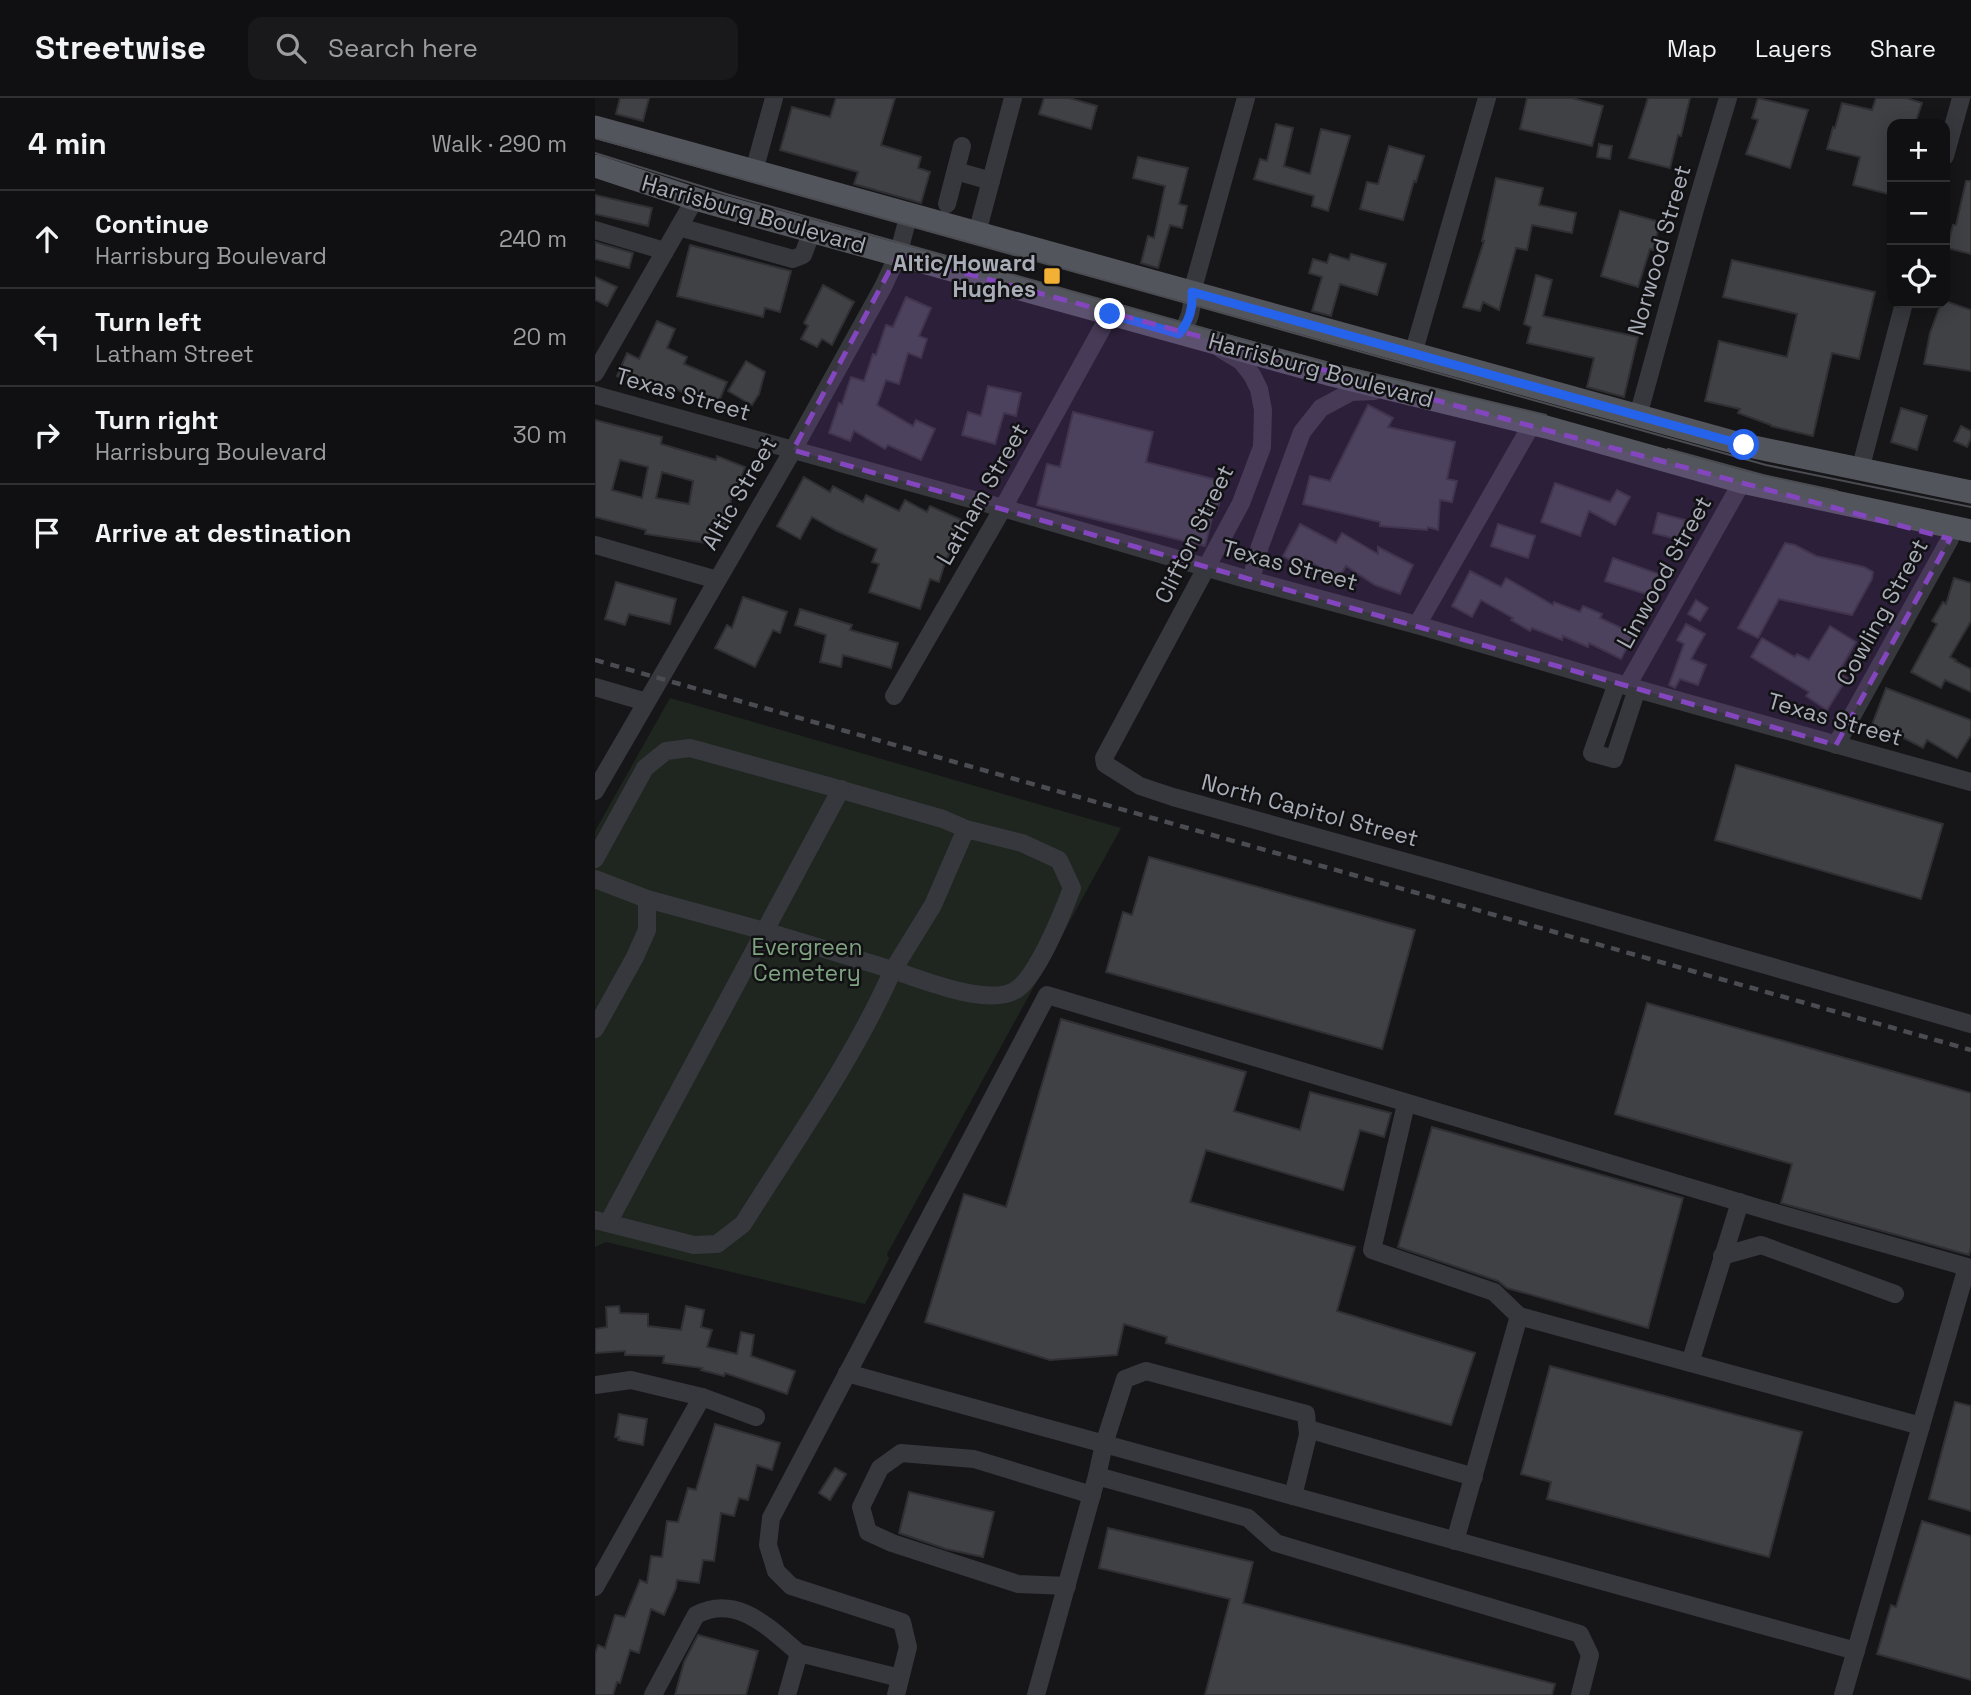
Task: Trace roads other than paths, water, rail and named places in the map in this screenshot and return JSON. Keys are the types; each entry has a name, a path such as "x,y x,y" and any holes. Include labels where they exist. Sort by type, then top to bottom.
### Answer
{"main road":[{"name":"Harrisburg Boulevard","path":"595,127 1744,445 1971,492"},
{"name":"Harrisburg Boulevard","path":"595,166 695,199 1179,334 1964,538"},
{"path":"1860,470 1971,479"}],"street":[{"path":"754,171 774,98"},
{"path":"977,233 1013,98"},
{"path":"1179,334 1187,325 1193,307 1192,292 1246,98"},
{"path":"1413,354 1487,98"},
{"name":"Norwood Street","path":"1638,416 1728,98"},
{"path":"1950,138 1961,98"},
{"path":"947,204 962,146"},
{"path":"955,171 991,181"},
{"path":"595,373 695,199"},
{"name":"Altic Street","path":"595,791 793,450 883,287 898,255 909,214"},
{"path":"679,227 793,258 803,255 812,231"},
{"path":"595,230 665,251"},
{"path":"1860,470 1903,308"},
{"name":"Latham Street","path":"894,696 1003,508 1110,314"},
{"name":"Clifton Street","path":"1104,758 1208,568 1241,503 1262,447 1263,410 1256,382 1241,361 1205,341"},
{"path":"1251,580 1259,545 1302,432 1321,408 1351,392 1393,390"},
{"name":"Texas Street","path":"595,395 1971,782"},
{"path":"1417,625 1532,424"},
{"name":"Linwood Street","path":"1627,686 1742,481"},
{"name":"Cowling Street","path":"1836,745 1964,538"},
{"path":"595,545 717,580"},
{"path":"595,687 646,702"},
{"path":"595,859 645,768 666,751 690,748 841,789 943,819 966,829 1022,843 1059,860 1072,888 1056,930 1031,974 1016,991 996,997 958,990 765,930 647,899 595,879"},
{"name":"North Capitol Street","path":"1104,758 1105,764 1140,786 1173,797 1971,1024"},
{"path":"841,789 601,1221 694,1245 717,1244 743,1224 848,1059 893,970 933,905 966,829"},
{"path":"595,1030 647,930 647,899"},
{"path":"653,1695 696,1615 709,1608 734,1608 764,1623 799,1653 898,1687 908,1647 902,1622 791,1586 776,1571 768,1545 771,1518 1047,995 1406,1104 1967,1267 1967,1282 1921,1426 1843,1695"},
{"path":"1406,1104 1371,1250 1495,1292 1519,1316 1921,1426"},
{"path":"1690,1363 1740,1202"},
{"path":"1723,1256 1761,1245 1895,1294"},
{"path":"1455,1541 1519,1316"},
{"path":"1036,1695 1104,1444 1125,1379 1146,1371 1306,1414 1308,1435 1293,1496"},
{"path":"847,1373 1856,1651"},
{"path":"595,1384 631,1380 702,1397 756,1417"},
{"path":"595,1587 702,1397"},
{"path":"1307,1429 1474,1477"},
{"path":"1067,1586 1018,1584 892,1542 868,1532 861,1507 880,1468 901,1453 974,1459 1092,1495"},
{"path":"1097,1476 1248,1518 1276,1543 1580,1634 1590,1655 1580,1695"},
{"path":"787,1695 799,1653"}],"tram line":[{"path":"595,138 1766,465 1971,507"},
{"path":"595,153 726,194 1267,346 1546,415"},
{"path":"1668,449 1763,475 1837,491"}],"railway":[{"path":"595,660 1971,1050"}],"place":[{"name":"Altic/Howard Hughes","path":"1052,276"}],"park label":[{"name":"Evergreen Cemetery","path":"807,960"}]}
